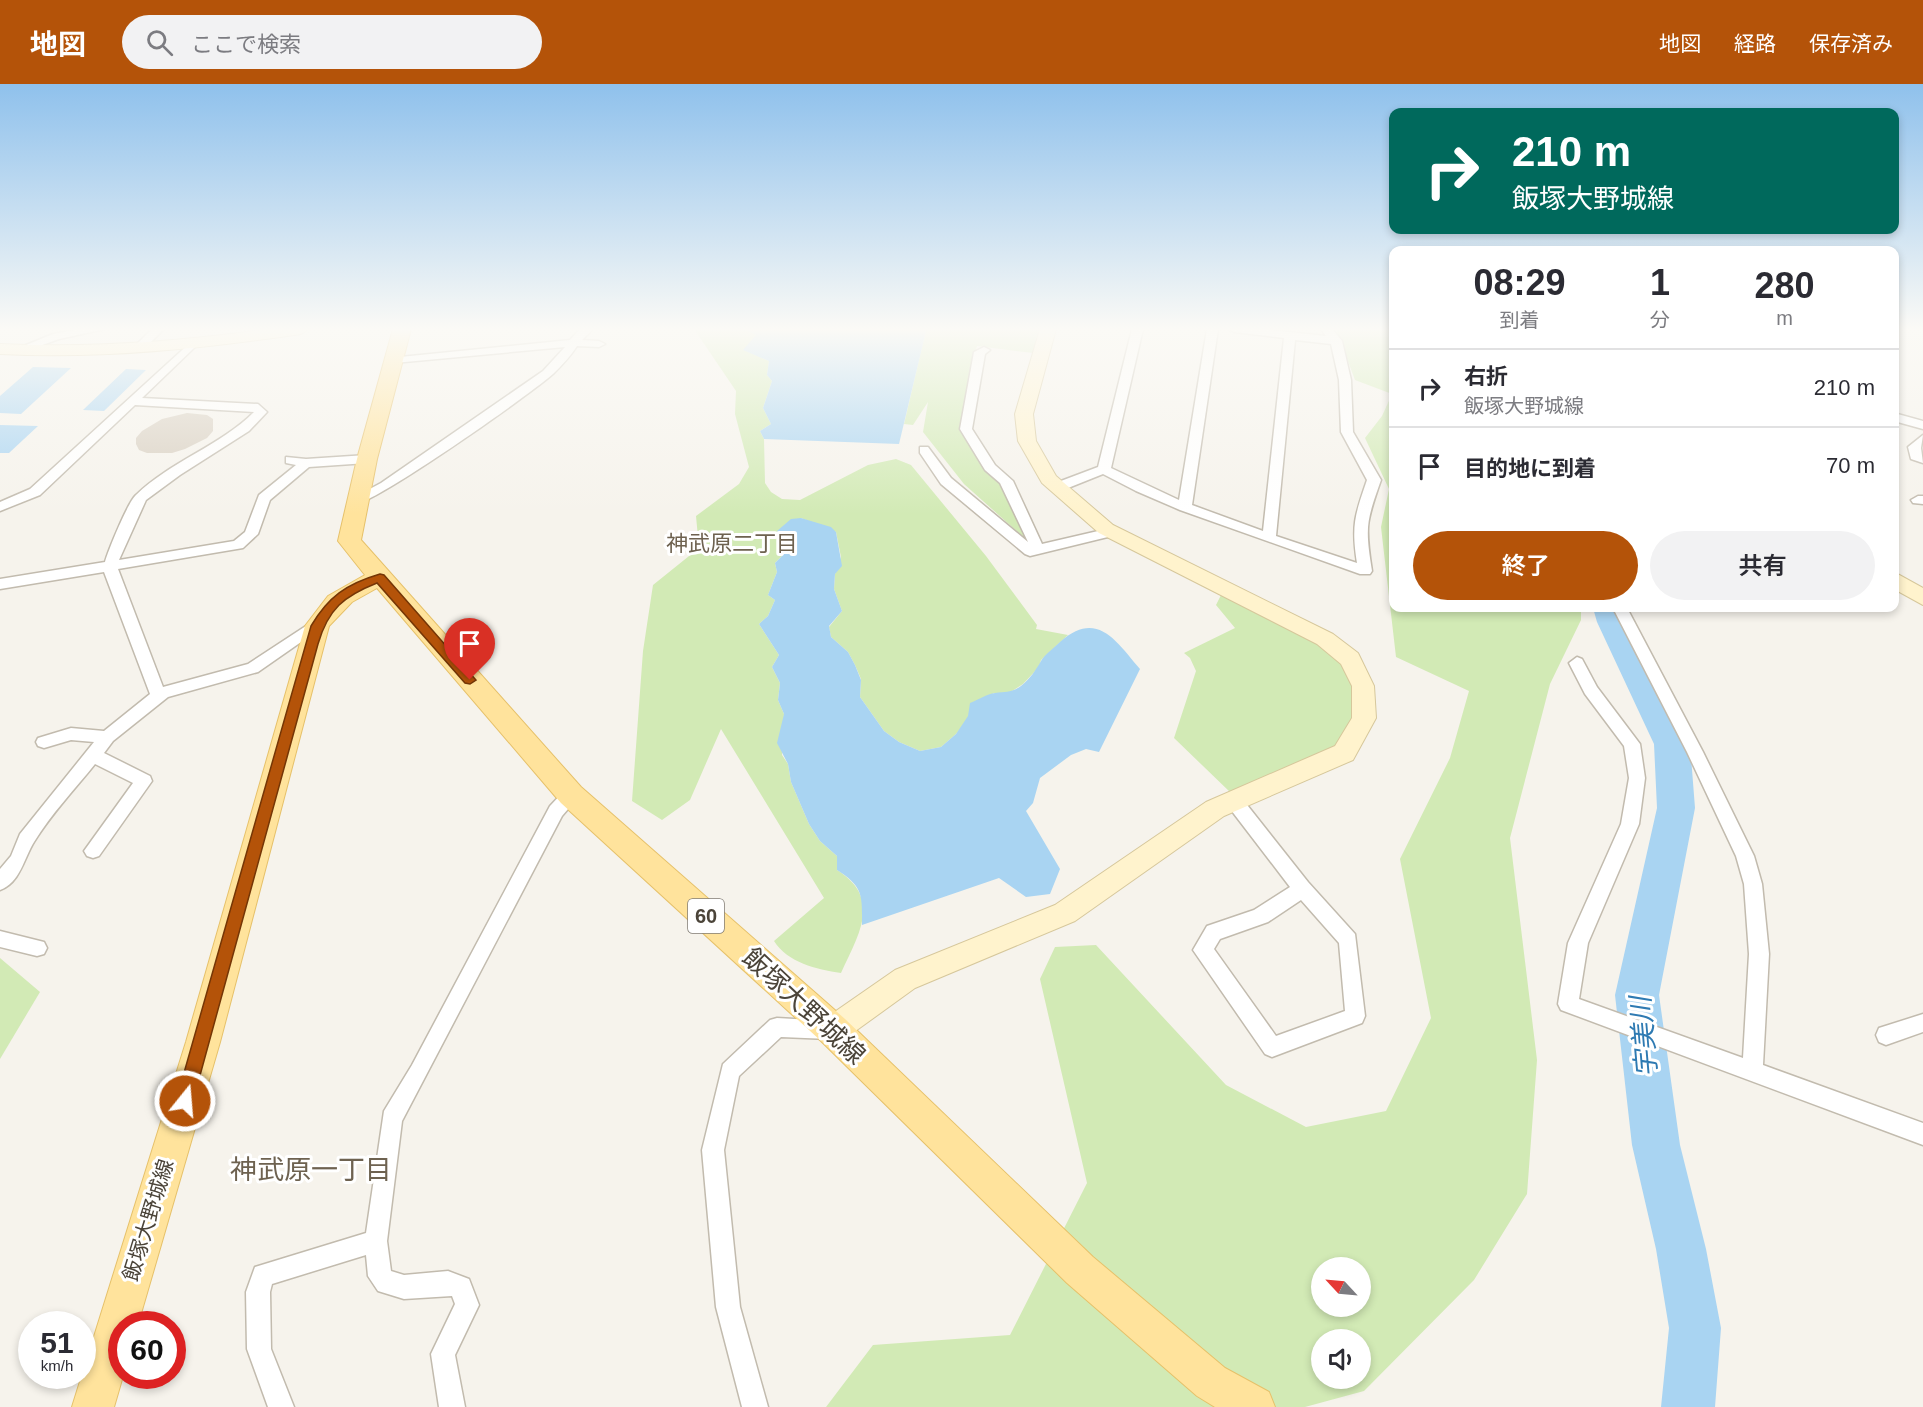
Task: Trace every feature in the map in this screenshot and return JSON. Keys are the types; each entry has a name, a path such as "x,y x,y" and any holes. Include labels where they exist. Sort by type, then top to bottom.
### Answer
{"main road":[{"name":"飯塚大野城線","path":"385,391 366,459 349,541 380,578 571,795 833,1030 1080,1270 1211,1382 1254,1407"},
{"name":"飯塚大野城線","path":"93,1407 203,1042 317,626 328,607 353,588 380,578"}],"street":[{"path":"0,507 35,492 142,391"},
{"path":"356,502 386,486 522,391"},
{"path":"973,391 966,429 990,466 1006,480 1038,549"},
{"path":"755,1407 728,1306 712,1150 730,1071 777,1027 833,1030 905,979 1065,913 1215,809 1344,753 1364,718 1363,686 1359,677 1350,659 1325,639 1111,532 1079,508 1058,488 1049,479 1027,441 1024,414 1031,391"},
{"path":"1104,469 1122,391"},
{"path":"1185,507 1203,391"},
{"path":"1269,539 1284,391"},
{"path":"1104,469 1129,484 1185,507 1269,539 1365,571 1359,534 1360,520 1374,480 1369,467 1347,432 1345,391"},
{"path":"131,401 258,408 261,412 245,429 175,472 140,498 111,567 159,696"},
{"path":"1899,419 1923,426"},
{"path":"1923,439 1913,451 1916,456 1923,459"},
{"path":"924,450 946,481 1030,551 1111,532"},
{"path":"291,460 306,463 366,459"},
{"path":"0,584 238,544 251,534 264,498 306,463"},
{"path":"1058,488 1104,469"},
{"path":"1899,582 1923,598"},
{"path":"1622,612 1695,752 1745,856 1753,884 1759,954 1752,1071"},
{"path":"0,882 18,860 26,839 107,737 159,696 253,668 317,626"},
{"path":"1577,663 1591,690 1632,744 1637,778 1630,824 1578,943 1568,1004 1923,1134"},
{"path":"44,742 71,734 107,737"},
{"path":"93,755 144,781 93,851"},
{"path":"452,1407 443,1354 467,1305 461,1287 448,1283 404,1287 386,1283 380,1276 376,1241 392,1118 419,1072 474,963 556,812 571,795"},
{"path":"1234,801 1302,888 1348,940 1355,1016 1272,1047 1203,950 1214,932 1242,926 1271,913 1302,888"},
{"path":"0,939 37,948"},
{"path":"1886,1035 1923,1023"},
{"path":"281,1407 259,1349 258,1292 263,1275 376,1241"}],"green space":[{"path":"736,391 769,391 763,408 771,424 760,431 764,439 765,483 771,492 782,499 800,500 868,465 896,459 911,465 986,556 1037,625 1036,629 1068,635 1041,660 1039,667 1023,684 1009,693 994,693 985,698 956,734 941,747 920,751 899,742 884,731 860,697 861,679 855,665 848,652 831,637 829,627 842,611 834,589 835,574 841,557 836,532 801,518 784,546 783,555 775,563 777,572 768,595 775,600 768,616 759,624 779,655 772,667 780,683 778,700 784,714 782,755 788,764 791,782 809,824 820,841 837,856 837,870 851,881 863,905 863,918 859,931 841,973 803,964 787,955 774,941 824,898 721,729 690,800 662,820 632,801 643,651 653,585 699,548 696,516 739,484 749,467 735,414"},
{"path":"912,391 967,391 961,429 988,473 1001,484 1031,544 964,484 923,432 928,402 913,425 904,424"},
{"path":"1389,401 1389,489 1365,438 1382,416"},
{"path":"1389,489 1389,596 1381,527"},
{"path":"1221,595 1320,644 1343,666 1351,679 1356,717 1340,745 1231,793 1174,738 1196,671 1190,658 1184,653 1235,628 1216,605"},
{"path":"1391,612 1581,612 1581,620 1550,684 1510,838 1537,1060 1527,1194 1474,1280 1371,1384 1371,1329 1311,1329 1311,1389 1366,1389 1305,1407 826,1407 873,1345 1010,1335 1087,1183 1040,979 1055,947 1096,945 1226,1085 1306,1127 1386,1111 1431,1018 1400,859 1450,758 1469,691 1396,657"},
{"path":"0,958 40,992 0,1059"}],"water":[{"path":"6,391 46,391 21,414 0,413 0,396"},
{"path":"103,391 125,391 104,411 83,410"},
{"path":"769,391 912,391 899,444 764,439 760,431 771,424 763,408"},
{"path":"0,425 38,426 9,453 0,453"},
{"path":"801,518 831,527 836,532 842,566 835,574 834,589 842,611 829,626 831,637 848,652 855,665 861,680 860,697 884,731 899,742 920,751 941,747 956,734 968,716 970,703 1021,686 1030,678 1050,651 1073,633 1085,628 1095,629 1114,639 1140,669 1099,752 1086,749 1071,755 1040,778 1033,803 1026,811 1060,869 1050,894 1026,897 999,878 862,925 860,893 846,876 837,870 837,856 820,841 809,824 791,782 788,764 777,743 784,714 778,700 780,683 772,667 779,655 759,624 768,616 775,600 768,595 777,572 775,563 783,555 784,546 777,531 791,519"}],"building":[{"path":"187,413 207,415 213,419 213,431 207,438 172,453 147,453 139,450 136,438 142,431 162,419"}],"waterway":[{"name":"宇美川","path":"1610,612 1672,744 1676,808 1661,890 1637,995 1656,1145 1681,1249 1695,1328 1688,1407"}],"district":[{"name":"神武原二丁目","path":"732,543"},
{"name":"神武原一丁目","path":"311,1170"}],"route":[{"path":"185,1101 317,626 328,607 353,588 380,578 470,680"}]}
